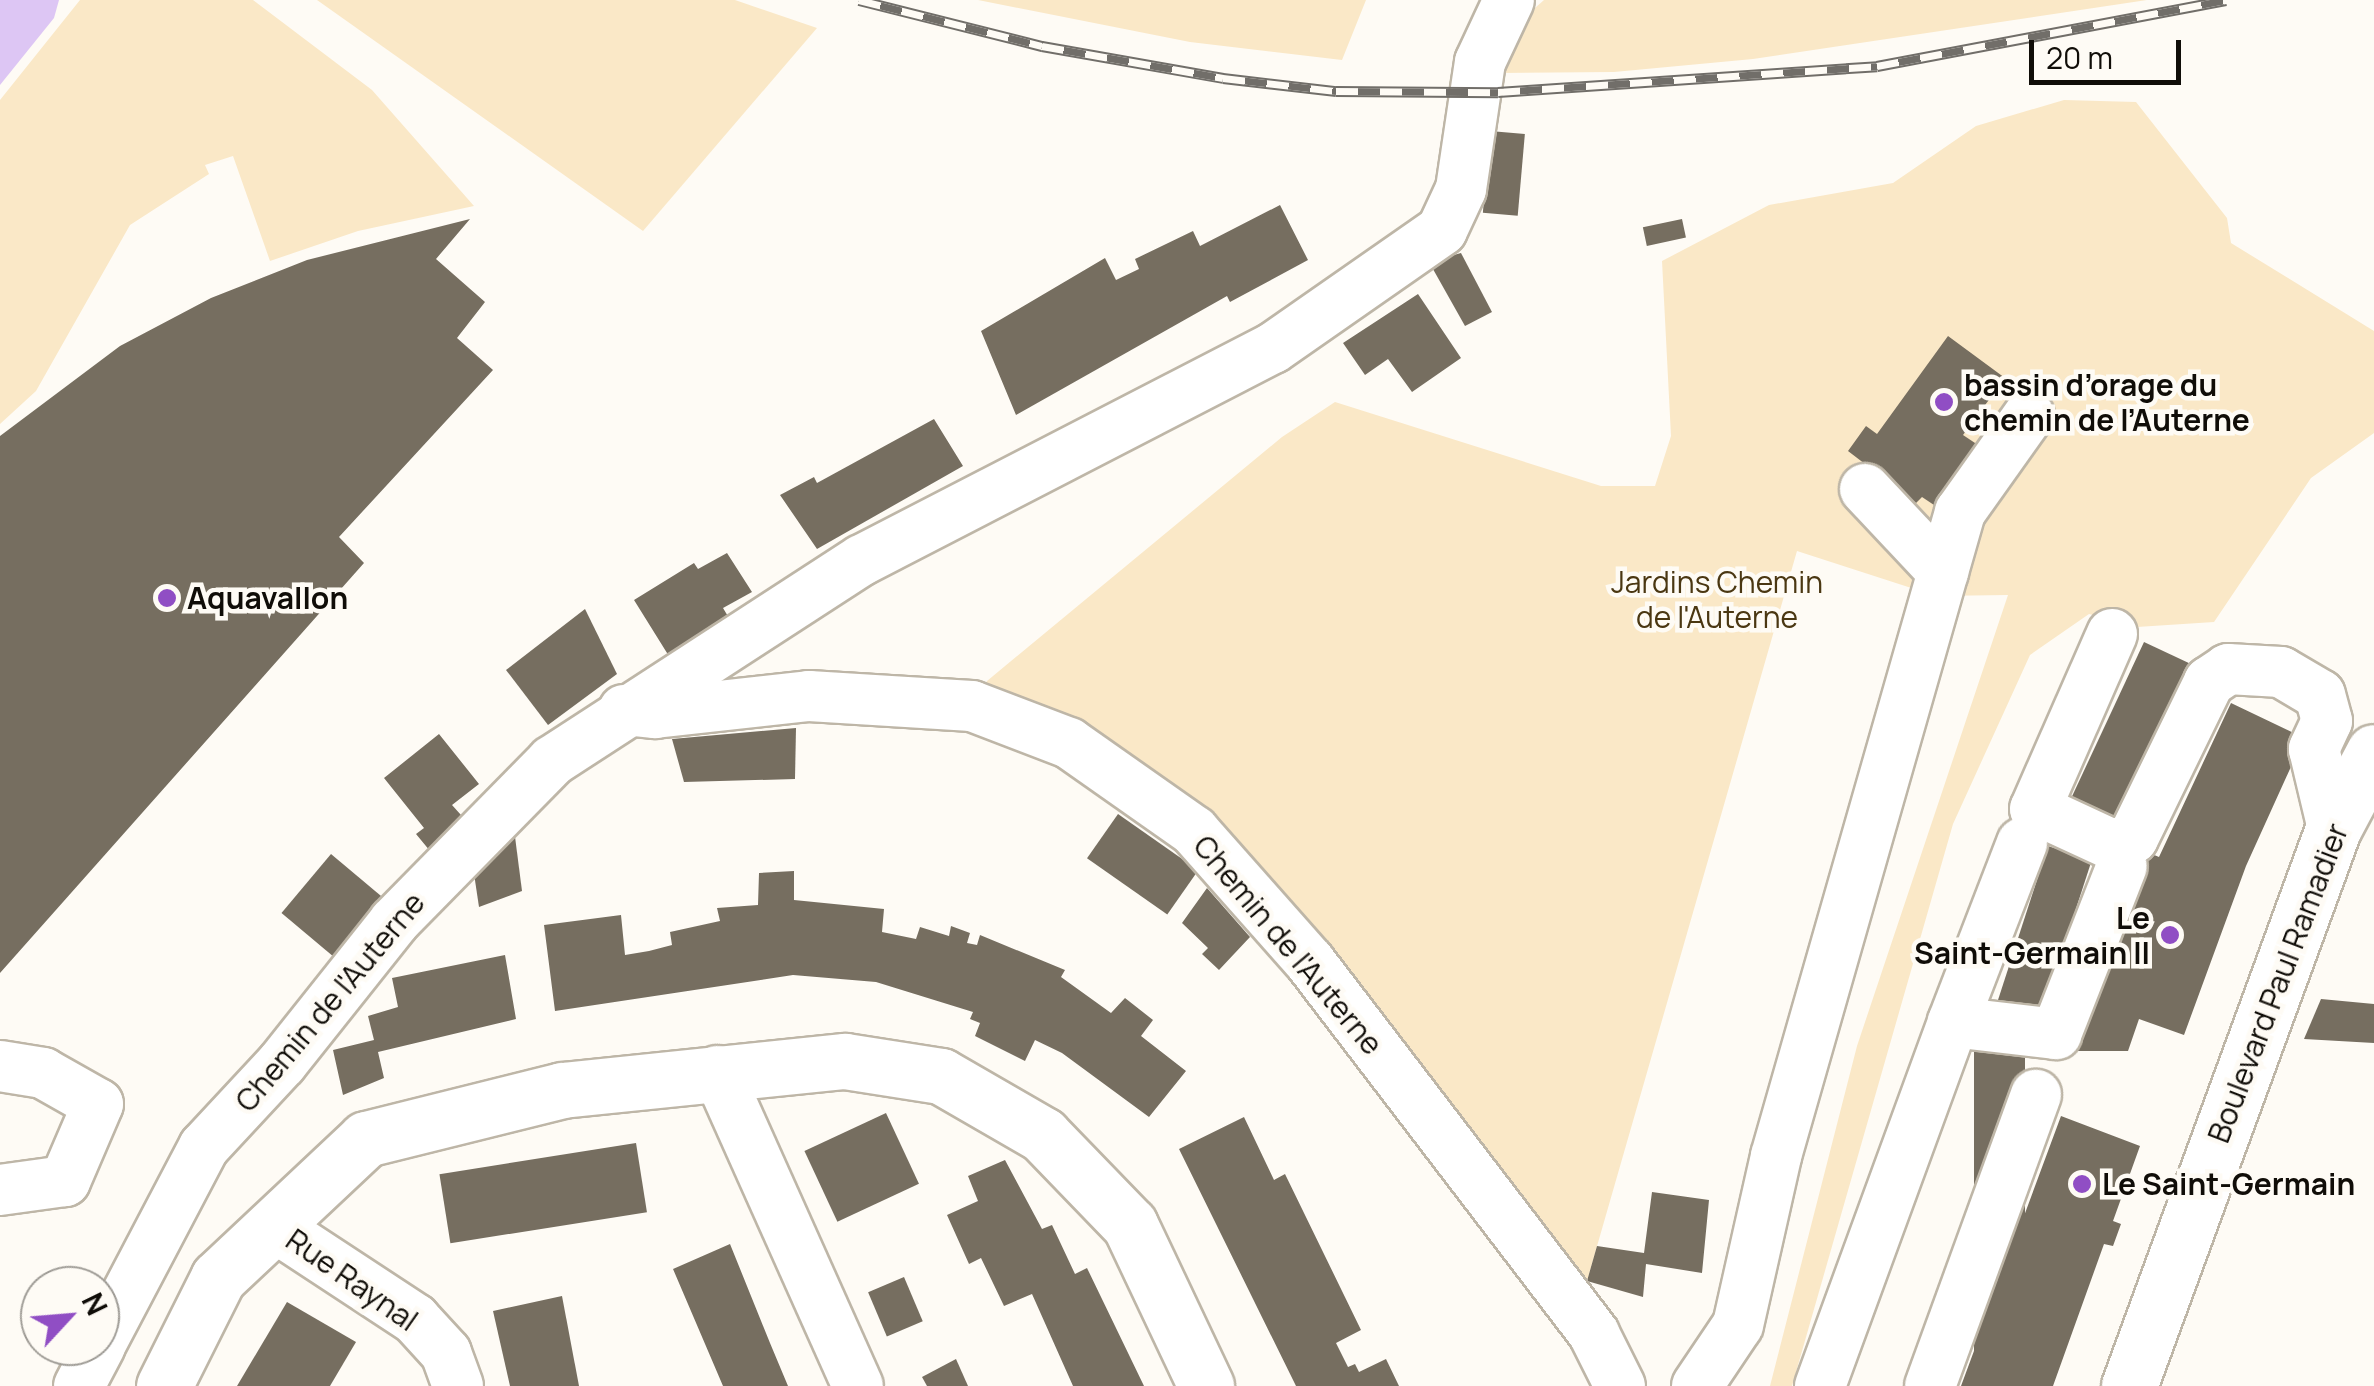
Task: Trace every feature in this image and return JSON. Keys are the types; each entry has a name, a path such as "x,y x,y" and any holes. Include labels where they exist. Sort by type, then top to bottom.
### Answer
{"main road":[{"name":"Boulevard Paul Ramadier","path":"2129,1386 2333,828 2374,752"},
{"path":"164,1386 218,1278 366,1140 562,1090 717,1070 846,1061 942,1076 1043,1134 1130,1225 1206,1386"}],"street":[{"name":"Chemin de l'Auterne","path":"120,1308 204,1148 282,1063 394,922 552,761 624,710 862,560 1260,356 1428,243 1452,216 1477,115 1480,62 1510,0"},
{"path":"1697,1386 1738,1325 1776,1156 1960,512 2029,415"},
{"path":"1865,489 1943,572"},
{"path":"2112,634 2036,809 2112,845 2134,838 2209,682 2228,669 2281,672 2320,696 2326,720 2314,749 2333,828"},
{"name":"Chemin de l'Auterne","path":"624,710 655,713 809,696 972,706 1069,743 1194,831 1310,962 1568,1301 1620,1386"},
{"path":"1820,1386 2022,843"},
{"path":"1953,1022 2056,1034 2122,866"},
{"path":"0,1066 43,1073 98,1104 66,1181 0,1190"},
{"path":"717,1070 858,1386"},
{"path":"1930,1386 2036,1095"},
{"name":"Rue Raynal","path":"259,1243 415,1319 446,1353 458,1386"}],"green space":[{"path":"80,0 253,0 372,90 474,206 358,231 270,261 233,156 205,165 209,174 130,225 36,391 0,424 0,100"},
{"path":"317,0 735,0 817,28 643,231"},
{"path":"978,0 1366,0 1342,60 1190,42"},
{"path":"1544,0 2147,0 1753,59 1614,72 1500,73 1527,15"},
{"name":"Jardins Chemin de l'Auterne","path":"2064,100 2136,102 2227,218 2231,243 2374,331 2374,433 2311,478 2214,622 2137,627 2089,614 2030,655 1953,824 1792,1386 1770,1386 1857,1046 2008,595 1936,596 1797,551 1587,1281 1578,1292 1194,831 972,706 987,681 1282,437 1335,402 1601,486 1655,486 1671,436 1662,261 1769,205 1893,183 1976,126"}],"shaded area":[{"path":"0,0 59,0 54,18 0,85"}],"building":[{"path":"1490,131 1525,134 1518,216 1483,213"},
{"path":"1280,205 1308,260 1230,302 1227,296 1016,415 981,331 1105,258 1116,280 1139,269 1135,259 1193,231 1200,246"},
{"name":"Aquavallon","path":"470,219 436,259 485,302 457,338 493,370 339,537 364,563 0,973 0,436 120,346 211,298 307,260"},
{"path":"1682,219 1686,238 1647,246 1643,227"},
{"path":"1461,253 1492,312 1465,326 1429,262"},
{"path":"1418,294 1461,358 1412,392 1388,359 1365,375 1343,343"},
{"name":"bassin d’orage du chemin de l’Auterne","path":"1948,336 2005,378 1963,435 1987,451 1952,499 1934,505 1922,497 1916,503 1848,451 1866,426 1877,434"},
{"path":"934,419 963,466 817,549 780,495 814,477 817,483"},
{"path":"727,553 752,592 723,608 732,623 672,661 634,600 694,563 698,569"},
{"path":"585,609 617,674 548,725 506,670"},
{"path":"2144,642 2189,663 2113,827 2068,806"},
{"path":"2231,703 2304,738 2246,866 2184,1035 2139,1019 2128,1051 2077,1051 2147,852 2159,857"},
{"path":"796,728 795,779 684,782 672,739"},
{"path":"439,734 479,784 452,805 470,825 435,857 416,834 424,828 384,778"},
{"path":"1118,814 1198,870 1167,914 1087,858"},
{"path":"514,829 522,891 479,907 473,867"},
{"path":"2048,846 2092,860 2040,1018 1997,1004"},
{"path":"331,854 390,903 340,962 282,913"},
{"path":"794,871 794,900 884,909 882,932 916,939 920,927 949,936 951,926 970,933 967,943 977,945 980,935 1065,970 1061,977 1111,1013 1125,998 1153,1020 1141,1036 1186,1071 1149,1117 1062,1053 1035,1040 1025,1061 975,1036 980,1023 970,1019 973,1012 876,982 793,975 555,1011 544,925 621,915 625,955 649,951 672,945 670,932 720,921 717,908 758,905 759,873"},
{"path":"1207,888 1250,937 1219,970 1202,954 1208,948 1182,923"},
{"path":"505,955 516,1019 378,1052 384,1078 343,1095 333,1050 374,1040 368,1016 398,1007 392,978"},
{"path":"2321,999 2374,1004 2374,1043 2304,1039"},
{"path":"1974,1051 2025,1051 2025,1386 1974,1386"},
{"path":"886,1113 919,1184 837,1222 804,1151"},
{"name":"Le Saint-Germain","path":"2061,1116 2140,1146 2113,1221 2121,1224 2113,1246 2104,1244 2053,1386 1961,1386"},
{"path":"1244,1117 1274,1180 1285,1174 1361,1330 1336,1343 1348,1367 1355,1364 1359,1372 1386,1359 1399,1386 1296,1386 1179,1149"},
{"path":"636,1143 647,1212 450,1243 439,1174"},
{"path":"1005,1160 1042,1229 1052,1225 1075,1274 1087,1268 1144,1386 1073,1386 1032,1294 1004,1306 981,1258 969,1264 947,1215 978,1201 968,1176"},
{"path":"1652,1192 1709,1200 1702,1273 1646,1264 1643,1297 1587,1281 1597,1246 1644,1253"},
{"path":"730,1244 788,1386 723,1386 673,1269"},
{"path":"904,1277 923,1321 887,1336 868,1292"},
{"path":"562,1296 579,1386 510,1386 493,1311"},
{"path":"287,1302 356,1342 330,1386 237,1386"},
{"path":"956,1359 968,1386 927,1386 922,1377"}],"railway":[{"path":"859,0 1042,46 1223,78 1336,91 1498,92 1877,66 2226,0"}],"place":[{"name":"bassin d’orage du chemin de l’Auterne","path":"1944,402"},
{"name":"Aquavallon","path":"167,598"},
{"name":"Le Saint-Germain II","path":"2170,935"},
{"name":"Le Saint-Germain","path":"2082,1184"}]}
